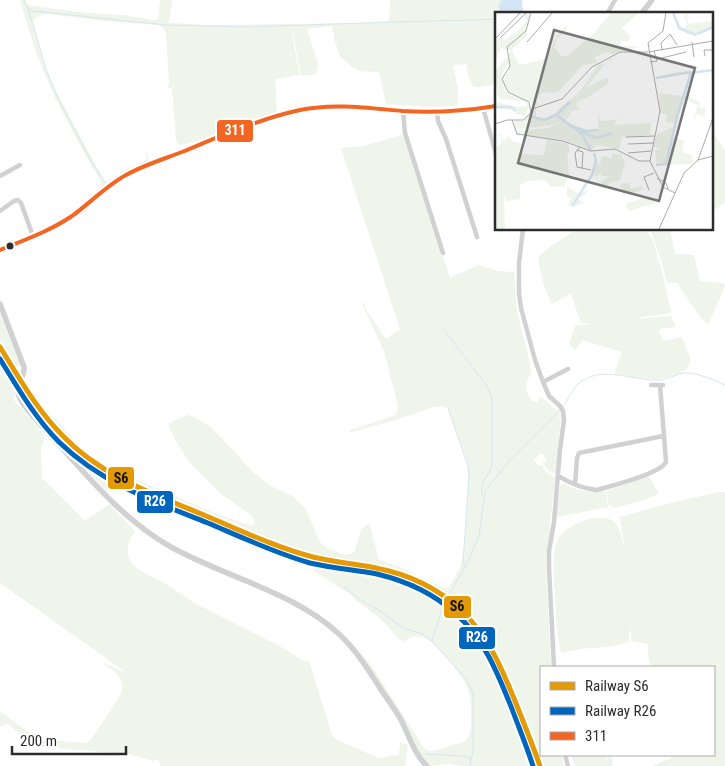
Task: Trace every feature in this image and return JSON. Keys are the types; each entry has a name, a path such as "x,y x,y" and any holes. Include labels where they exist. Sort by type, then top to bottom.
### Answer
{"street":[{"path":"609,12 615,0"},
{"path":"643,12 652,0"},
{"path":"0,250 36,235 70,216 106,188 143,167 204,142 269,119 301,110 345,106 437,112 495,106"},
{"path":"482,108 495,151"},
{"path":"403,111 405,133 443,254"},
{"path":"437,112 438,121 446,139 477,237"},
{"path":"0,176 20,166"},
{"path":"0,211 18,200 36,235"},
{"path":"523,230 519,263 521,308 542,382 549,396 564,412 549,551 554,666"},
{"path":"0,304 24,370 18,391 22,403 66,453 113,503 136,524 171,547 299,605 338,634 363,662 400,718 421,763 426,766"},
{"path":"542,382 568,369"},
{"path":"558,476 566,481 597,490 640,477 664,465 666,462 661,385 651,385"},
{"path":"575,484 579,453 663,436"}],"shaded area":[{"path":"20,0 25,0 29,5 35,6 154,20 158,19 160,0 172,0 169,23 210,25 389,22 390,0 501,0 498,9 500,12 495,12 495,84 481,87 474,86 471,84 466,64 453,65 458,88 458,106 428,107 386,104 379,72 357,70 340,57 332,26 307,29 318,64 316,74 301,76 293,34 300,75 275,79 277,114 191,143 179,145 176,141 172,88 167,88 169,83 166,34 163,27 50,14 42,15 34,19 33,23 47,72 105,182 124,170 145,161 147,159 147,152 149,161 118,178 90,198 86,195 93,194 101,186 101,182 67,122 49,84"},
{"path":"712,130 725,151 725,203 712,211"},
{"path":"403,135 450,278 478,265 498,271 514,272 517,312 531,374 526,385 527,391 533,402 537,402 541,397 556,411 558,409 561,415 556,474 549,471 543,464 547,461 542,453 534,459 538,466 542,465 546,472 555,478 546,566 551,666 540,666 540,756 561,756 564,766 543,766 512,683 495,648 474,619 450,598 408,574 377,565 308,553 278,543 127,480 99,463 75,443 53,420 33,394 76,442 102,463 209,511 252,526 255,523 252,516 220,493 189,462 177,443 169,423 188,415 195,417 213,429 253,472 269,485 291,495 301,504 306,510 320,542 327,548 346,555 353,553 361,530 369,523 379,560 400,567 444,588 449,587 461,566 463,555 468,496 468,468 465,454 447,408 442,406 433,407 399,419 348,433 351,430 395,415 398,410 384,351 362,304 363,302 386,339 400,329 341,148 363,146"},
{"path":"576,230 646,230 653,240 671,313 635,319 671,316 676,327 660,329 659,332 664,341 682,337 691,360 687,369 680,374 658,379 637,378 614,373 622,352 582,340 576,350 569,344 575,326 593,324 581,323 571,294 552,304 543,281 538,257"},
{"path":"650,230 670,230 675,254 694,255 700,281 723,283 725,286 708,325 700,317 677,283 667,283"},
{"path":"0,313 20,365 18,367 16,367 0,340"},
{"path":"0,353 18,381 14,389 15,397 13,399 45,436 41,449 42,478 85,521 110,504 135,532 129,541 128,551 129,559 138,569 166,584 193,602 285,649 302,660 309,661 333,738 378,758 399,755 400,742 408,745 406,766 160,766 159,759 154,761 129,754 42,747 35,745 8,724 0,726 0,711 31,734 42,739 88,742 121,694 122,688 118,675 101,662 127,673 0,583"},
{"path":"46,422 65,443 94,467 142,493 289,553 396,576 425,588 443,599 472,626 493,657 509,691 535,766 463,766 449,764 427,766 392,703 356,645 373,668 424,748 433,751 466,741 470,730 471,708 466,684 462,677 433,643 419,637 410,638 403,642 398,639 389,627 351,595 297,561 181,513 112,481 107,487 110,495 60,441"},
{"path":"649,476 659,494 645,500 614,508 609,506 606,491"},
{"path":"562,484 585,491 605,491 608,507 556,517 560,486"},
{"path":"725,492 725,766 652,766 671,758 671,756 715,756 715,666 651,666 648,644 631,641 631,626 628,642 561,652 554,578 554,558 559,538 572,526 581,522 600,518 608,519 614,522 620,532 625,550 620,517 678,501"},
{"path":"571,756 605,756 608,764 607,756 611,756 613,766 575,766"}],"water":[{"path":"501,0 522,0 523,12 500,12 498,6"}],"waterway":[{"path":"24,0 27,7 33,11 166,25 251,27 495,19"},
{"path":"27,7 46,69 57,96 92,163 107,185"},
{"path":"444,330 487,386 492,399 492,464 483,483 483,496"},
{"path":"563,407 580,382 596,375 605,374 659,380 689,373 725,385"},
{"path":"448,408 468,466 469,477 463,563 465,566"},
{"path":"470,766 473,751 473,693 466,679 432,641 444,603 465,567 479,537 485,491 509,461 560,410"},
{"path":"344,587 403,628 423,634 432,641"},
{"path":"427,754 464,756 471,759"}],"rail line":[{"name":"S6","path":"0,347 29,393 54,426 79,451 114,475 274,544 313,557 399,574 431,588 451,601 470,619 494,654 512,693 540,766"},
{"name":"R26","path":"0,359 27,402 50,433 75,456 93,469 129,490 284,554 310,563 388,577 409,584 438,599 465,623 489,657 507,696 533,766"}],"transit line":[{"name":"311","path":"0,250 37,235 64,221 112,184 133,171 270,118 300,110 326,107 425,112 495,106"}]}
